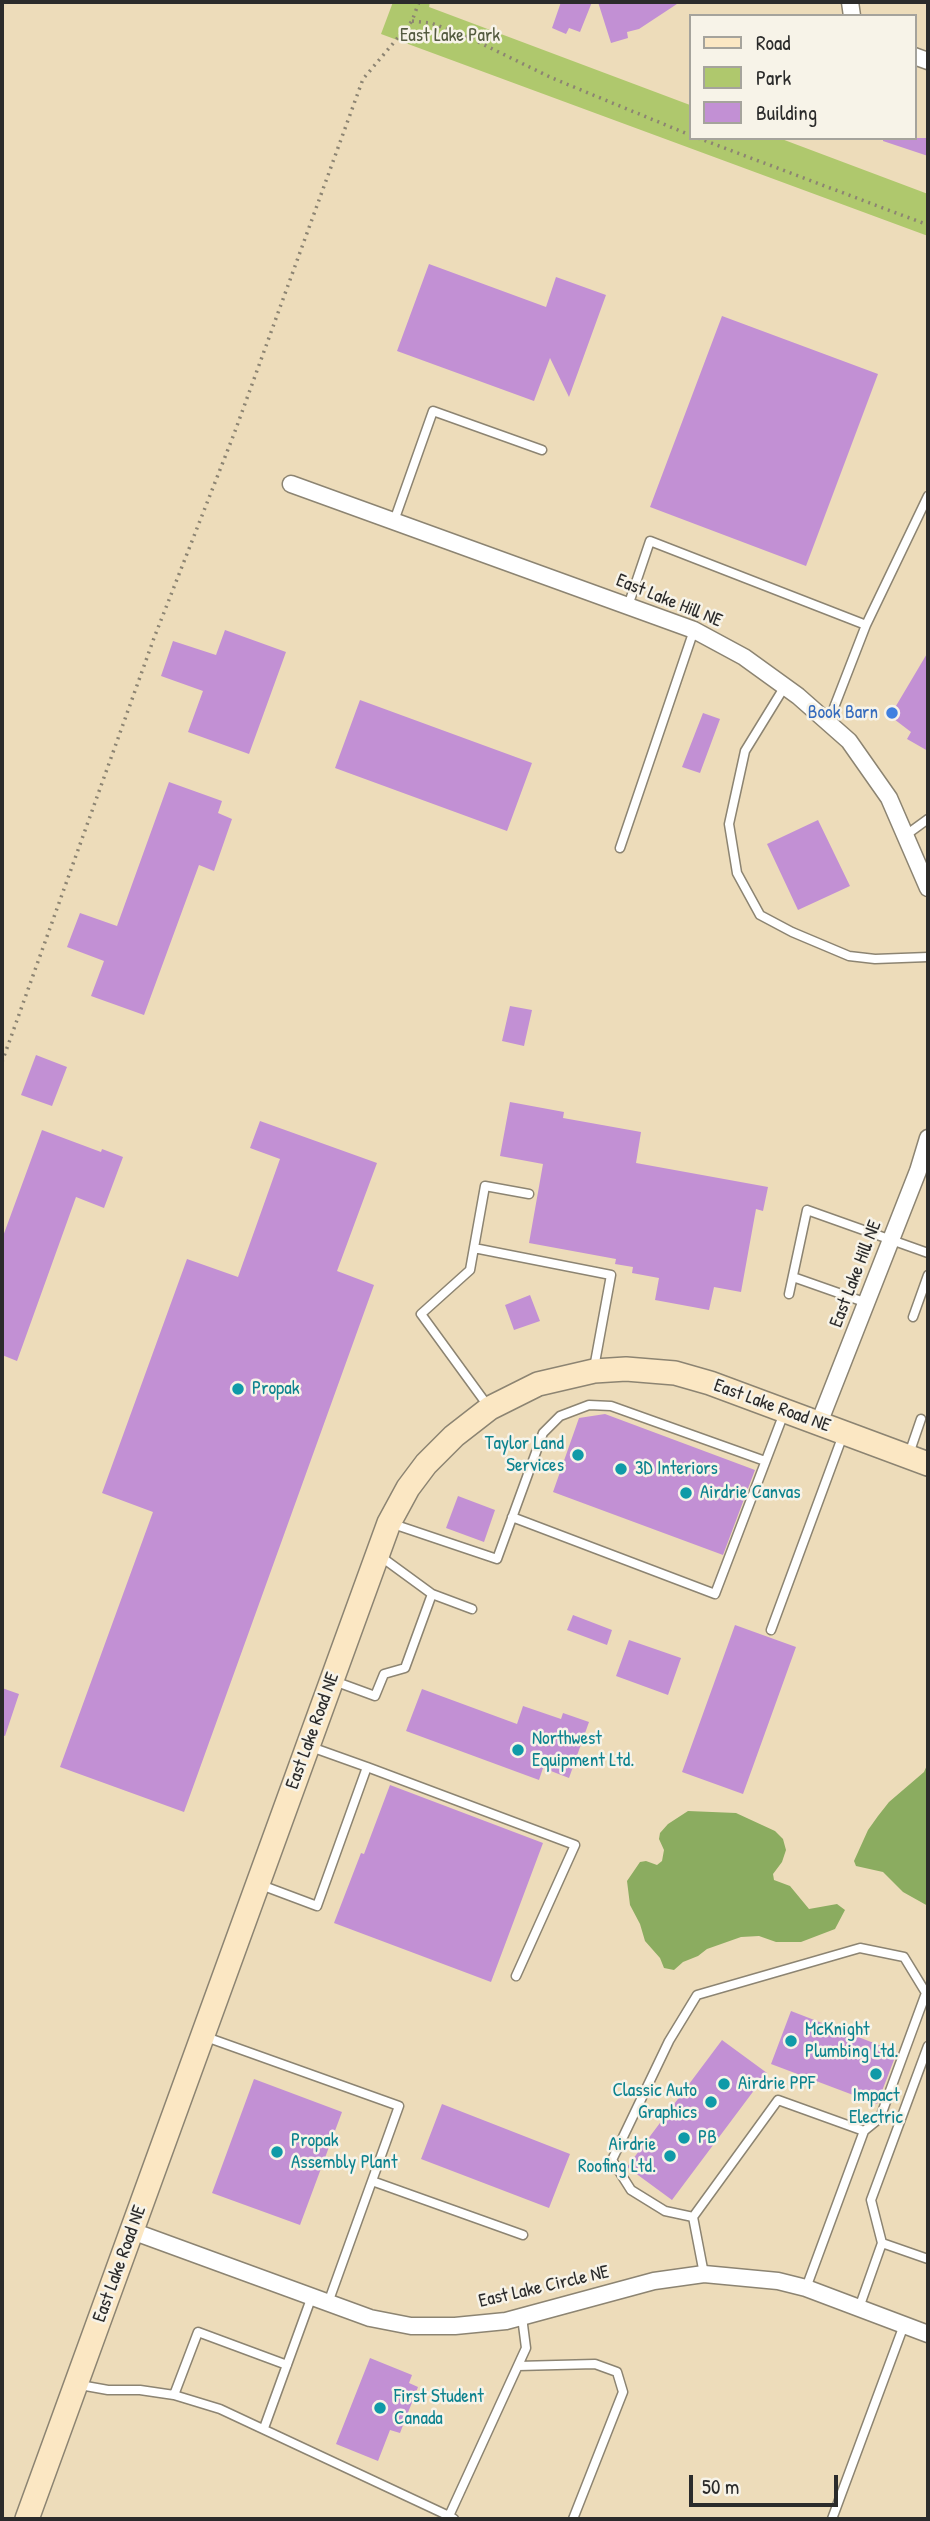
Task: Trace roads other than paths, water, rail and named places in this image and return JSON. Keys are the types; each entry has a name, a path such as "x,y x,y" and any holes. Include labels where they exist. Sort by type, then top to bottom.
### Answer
{"street":[{"name":"East Lake Hill NE","path":"291,484 694,631 744,657 785,686 849,741 889,798 928,888"},
{"name":"East Lake Hill NE","path":"819,1423 892,1240 923,1173 928,1139"},
{"name":"East Lake Road NE","path":"27,2519 389,1522 408,1488 426,1464 454,1436 490,1408 538,1384 594,1371 626,1368 675,1373 710,1383 918,1461"},
{"name":"East Lake Circle NE","path":"132,2231 370,2318 411,2326 455,2326 522,2317 654,2281 704,2274 756,2277 806,2288 928,2334"}],"lane":[{"path":"394,521 433,411 542,450"},
{"path":"828,723 866,625 928,496"},
{"path":"628,606 650,541 866,625"},
{"path":"620,848 694,631"},
{"path":"785,686 746,751 729,824 737,873 760,915 792,932 849,956 875,959 928,957"},
{"path":"906,835 928,819"},
{"path":"490,1408 421,1314 470,1270 485,1185 529,1194"},
{"path":"789,1294 807,1210 928,1253"},
{"path":"474,1248 611,1275 594,1371"},
{"path":"913,1317 928,1275"},
{"path":"793,1277 867,1303"},
{"path":"389,1522 497,1559 543,1433 560,1416 589,1405 611,1406 765,1461"},
{"path":"512,1517 715,1594 785,1410"},
{"path":"918,1461 922,1419"},
{"path":"771,1630 844,1432"},
{"path":"377,1555 432,1594 471,1609"},
{"path":"331,1681 375,1696 384,1674 405,1668 432,1594"},
{"path":"308,1746 575,1845 516,1976"},
{"path":"258,1884 317,1906 367,1767"},
{"path":"693,2217 665,2211 631,2190 612,2160 669,2041 697,1995 860,1948 904,1956 926,1993 880,2118 864,2131 806,2288"},
{"path":"203,2036 399,2106 328,2302"},
{"path":"859,2308 882,2243 871,2200 928,2046"},
{"path":"704,2274 693,2217 778,2100 864,2131"},
{"path":"372,2181 523,2235"},
{"path":"882,2243 928,2259"},
{"path":"264,2428 312,2296"},
{"path":"75,2385 174,2395 220,2409 452,2518 526,2348 522,2317"},
{"path":"832,2519 904,2325"},
{"path":"174,2395 198,2332 287,2365"},
{"path":"518,2366 595,2364 617,2372 623,2392 573,2519"}],"place":[{"name":"Book Barn","path":"892,713"},
{"name":"Propak","path":"238,1389"},
{"name":"Taylor Land Services","path":"578,1455"},
{"name":"3D Interiors","path":"621,1469"},
{"name":"Airdrie Canvas","path":"686,1493"},
{"name":"Northwest Equipment Ltd.","path":"518,1750"},
{"name":"McKnight Plumbing Ltd.","path":"791,2041"},
{"name":"Impact Electric","path":"876,2074"},
{"name":"Airdrie PPF","path":"724,2084"},
{"name":"Classic Auto Graphics","path":"711,2102"},
{"name":"PB","path":"684,2138"},
{"name":"Propak Assembly Plant","path":"277,2152"},
{"name":"Airdrie Roofing Ltd.","path":"670,2156"},
{"name":"First Student Canada","path":"380,2408"}],"park label":[{"name":"East Lake Park","path":"450,36"}]}
